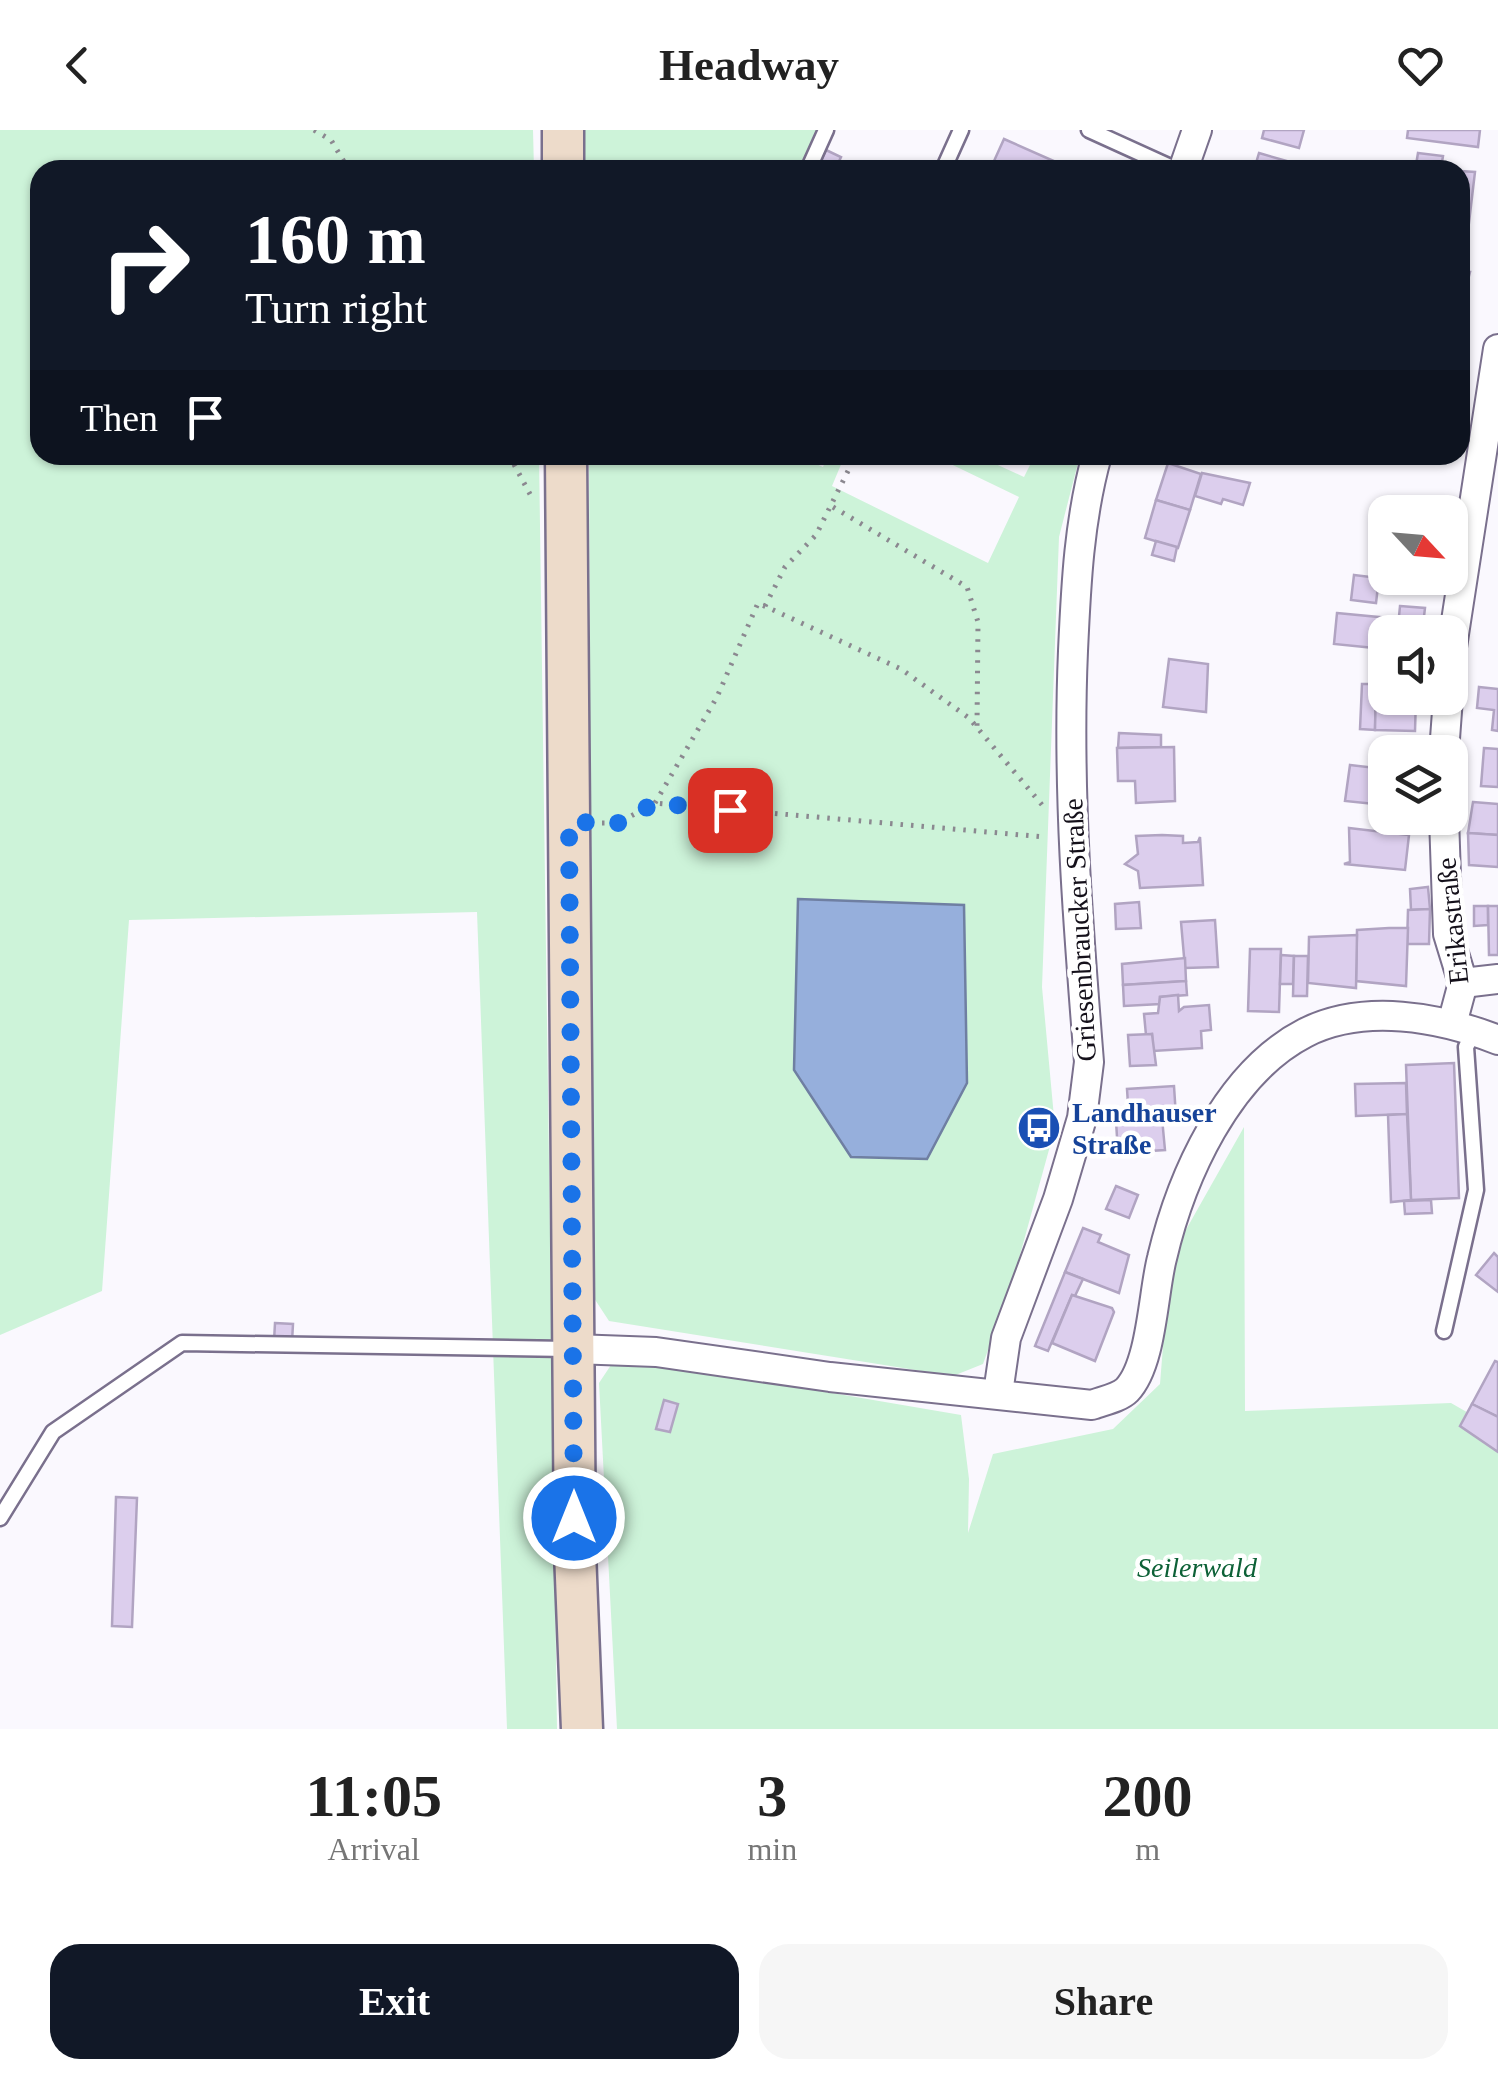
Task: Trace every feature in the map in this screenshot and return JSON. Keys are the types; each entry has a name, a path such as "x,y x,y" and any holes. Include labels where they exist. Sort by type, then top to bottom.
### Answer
{"main road":[{"path":"563,130 563,160"},
{"path":"566,465 575,1552 582,1729"}],"street":[{"path":"1184,160 1198,130"},
{"path":"1457,615 1498,348"},
{"name":"Griesenbraucker Straße","path":"998,1393 1006,1338 1058,1199 1087,1090 1071,840 1070,716 1077,553 1095,465"},
{"name":"Erikastraße","path":"1445,835 1448,934 1475,1031"},
{"path":"1463,982 1498,979"},
{"path":"574,1349 656,1352 830,1378 1092,1404 1127,1390 1138,1368 1162,1259 1185,1182 1221,1111 1261,1067 1305,1033 1359,1018 1406,1017 1475,1031"}],"lane":[{"path":"812,160 826,130"},
{"path":"948,160 961,130"},
{"path":"1089,130 1157,160"},
{"path":"1444,1331 1476,1190 1466,1047 1475,1031"},
{"path":"0,1518 53,1432 182,1343 574,1349"}],"path":[{"path":"314,130 332,140 343,160"},
{"path":"765,606 785,567 816,536 851,465"},
{"path":"832,507 967,587 978,622 976,726"},
{"path":"569,822 618,823 655,803 717,697 758,603 901,669 976,726 1071,840"},
{"path":"655,803 1071,840"}],"green space":[{"path":"0,130 533,130 534,160 30,160 30,465 539,465 557,1729 507,1729 477,912 129,920 102,1291 0,1335"},
{"path":"584,130 818,130 805,160 584,160"},
{"path":"589,465 841,465 832,486 988,563 1019,497 953,465 998,465 1024,477 1030,465 1077,465 1059,537 1042,987 1055,1128 1013,1280 983,1364 953,1376 609,1321 592,1295"},
{"name":"Seilerwald","path":"1244,1127 1245,1411 1451,1403 1498,1430 1498,1729 617,1729 599,1383 613,1362 645,1361 961,1415 969,1479 968,1533 993,1454 1113,1429 1160,1384 1170,1258"}],"water":[{"path":"798,899 964,905 967,1083 927,1159 851,1157 794,1070"}],"building":[{"path":"1264,130 1304,130 1299,148 1262,138"},
{"path":"1408,130 1480,130 1478,147 1407,138"},
{"path":"1004,139 1051,160 994,160"},
{"path":"826,150 841,157 840,160 822,160"},
{"path":"1259,153 1283,160 1257,160"},
{"path":"1418,153 1443,156 1442,160 1417,160"},
{"path":"1470,172 1475,172 1470,214"},
{"path":"1167,465 1201,474 1190,510 1156,500"},
{"path":"1202,473 1250,483 1243,505 1223,499 1221,504 1195,496"},
{"path":"1156,500 1190,510 1178,548 1145,538"},
{"path":"1156,541 1177,547 1174,561 1152,555"},
{"path":"1354,575 1368,577 1368,595 1377,595 1376,603 1351,600"},
{"path":"1400,606 1425,608 1424,615 1399,615"},
{"path":"1337,613 1368,616 1368,647 1334,644"},
{"path":"1169,659 1208,664 1206,712 1163,707"},
{"path":"1362,684 1368,684 1368,715 1375,715 1375,730 1360,729"},
{"path":"1479,687 1498,689 1498,731 1492,730 1494,710 1477,708"},
{"path":"1375,715 1415,715 1415,731 1375,730"},
{"path":"1119,733 1161,735 1161,747 1118,748"},
{"path":"1174,747 1175,801 1136,803 1135,781 1118,781 1117,748"},
{"path":"1484,748 1498,749 1498,787 1481,786"},
{"path":"1350,765 1368,767 1368,803 1345,801"},
{"path":"1473,802 1498,804 1498,835 1468,833"},
{"path":"1349,828 1368,830 1368,835 1409,835 1405,870 1344,864 1350,862"},
{"path":"1468,833 1498,835 1498,867 1469,865"},
{"path":"1136,836 1183,836 1183,843 1198,842 1200,837 1203,885 1140,888 1138,871 1125,864 1138,854"},
{"path":"1428,887 1430,909 1411,910 1410,889"},
{"path":"1139,902 1141,928 1116,929 1115,904"},
{"path":"1474,906 1488,906 1488,925 1474,926"},
{"path":"1488,906 1498,906 1498,955 1489,955"},
{"path":"1430,909 1429,944 1407,944 1408,910"},
{"path":"1215,920 1218,967 1185,968 1181,922"},
{"path":"1408,928 1406,986 1356,981 1357,930"},
{"path":"1357,935 1356,988 1308,983 1309,937"},
{"path":"1250,949 1281,949 1279,1012 1248,1011"},
{"path":"1281,955 1294,956 1293,984 1280,984"},
{"path":"1294,956 1308,956 1307,996 1293,996"},
{"path":"1185,958 1186,981 1123,985 1122,964"},
{"path":"1186,981 1187,995 1160,997 1160,1004 1124,1006 1123,985"},
{"path":"1178,995 1179,1011 1209,1005 1211,1030 1201,1031 1202,1048 1153,1051 1152,1034 1146,1035 1144,1014 1158,1013 1160,997"},
{"path":"1152,1034 1156,1065 1130,1066 1128,1035"},
{"path":"1454,1063 1459,1198 1411,1200 1406,1065"},
{"path":"1406,1083 1407,1114 1356,1116 1355,1084"},
{"path":"1174,1086 1176,1117 1129,1120 1127,1089"},
{"path":"1407,1114 1411,1200 1391,1202 1388,1115"},
{"path":"1162,1118 1165,1150 1118,1153 1116,1121"},
{"path":"1116,1186 1138,1195 1129,1218 1106,1209"},
{"path":"1431,1200 1432,1213 1405,1214 1404,1201"},
{"path":"1083,1228 1101,1235 1098,1242 1129,1255 1119,1293 1065,1272"},
{"path":"1494,1253 1498,1257 1498,1292 1476,1275"},
{"path":"1065,1272 1083,1279 1048,1351 1035,1346"},
{"path":"1072,1295 1114,1312 1095,1361 1052,1343"},
{"path":"275,1323 293,1324 292,1342 274,1341"},
{"path":"1495,1361 1498,1362 1498,1417 1472,1404"},
{"path":"664,1400 678,1404 670,1432 656,1429"},
{"path":"1472,1404 1498,1417 1498,1452 1460,1426"},
{"path":"116,1497 137,1498 132,1627 112,1626"}],"place":[{"name":"Landhauser Straße","path":"1039,1128"}],"route":[{"path":"574,1518 569,822 618,823 655,803 730,810"}]}
